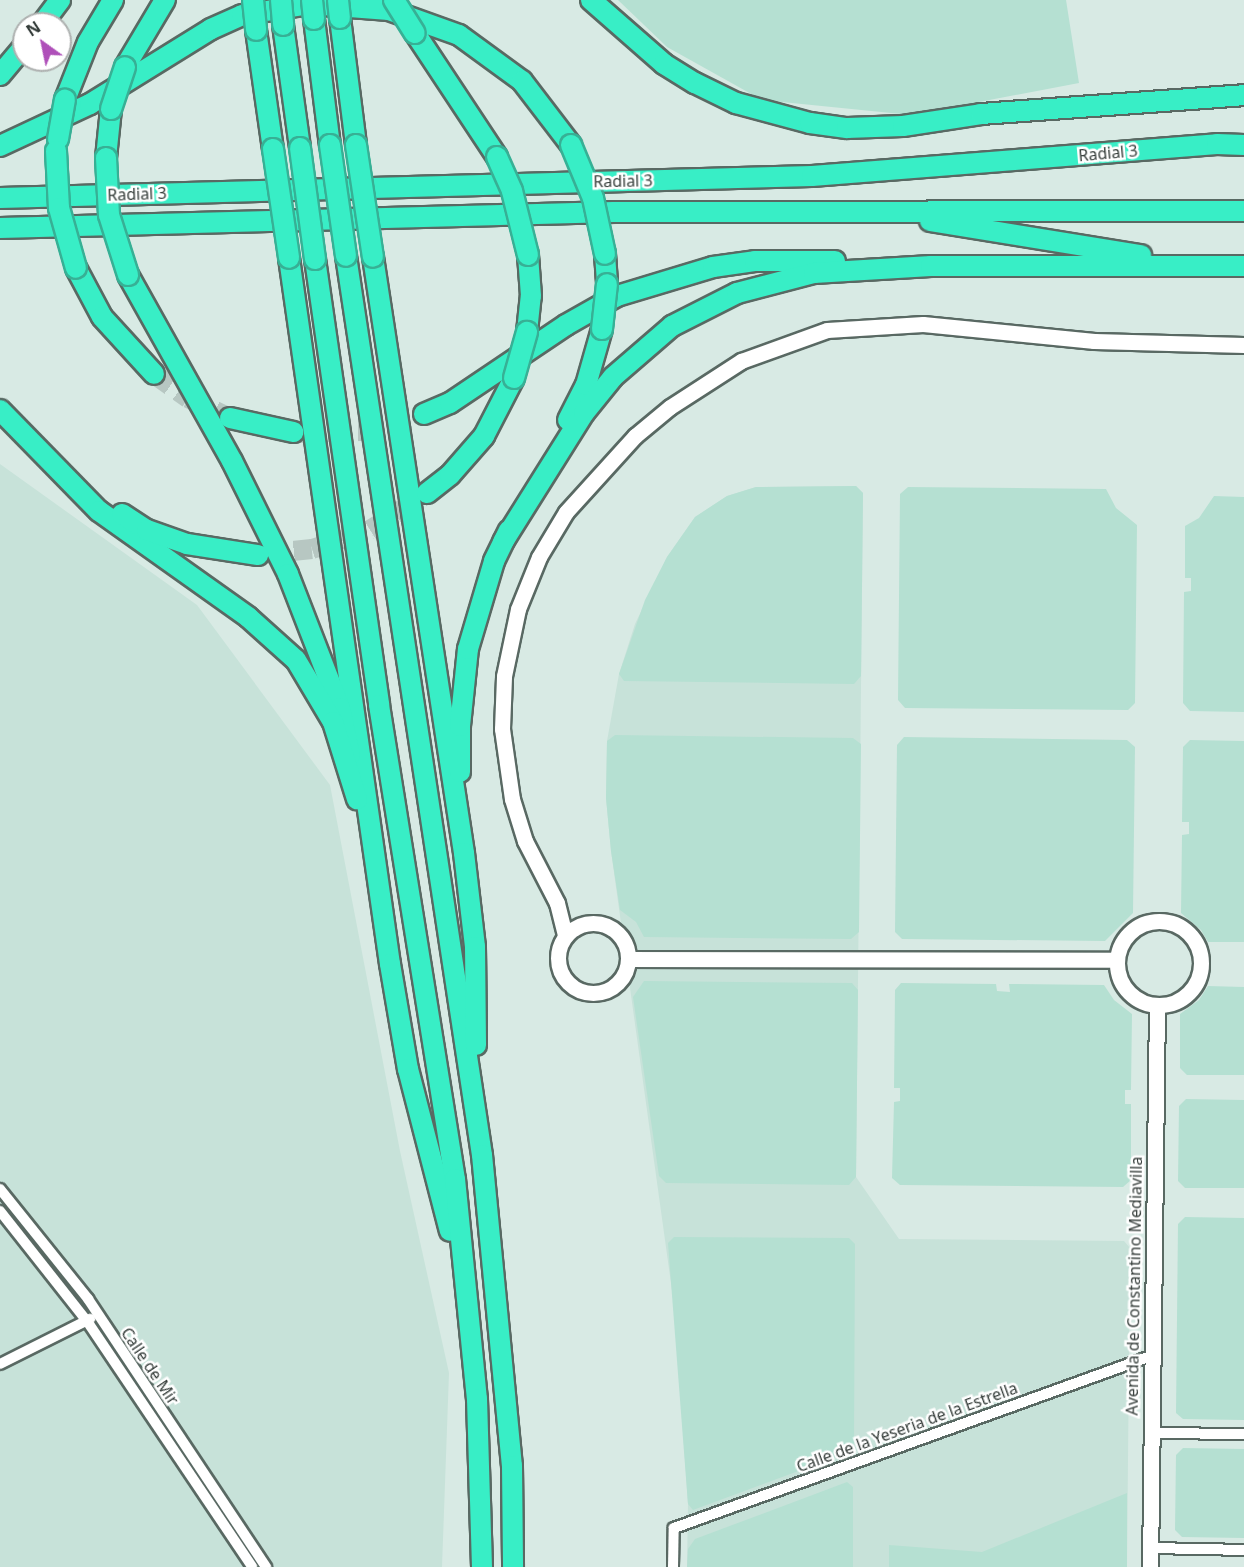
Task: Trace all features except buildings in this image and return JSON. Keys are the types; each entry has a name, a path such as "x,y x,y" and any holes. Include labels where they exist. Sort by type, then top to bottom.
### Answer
{"highway":[{"path":"113,0 88,42 65,100 57,145 59,208 76,268 102,317 154,375"},
{"path":"165,0 125,67 111,109 106,158 109,215 128,275 232,461 308,619 340,708 382,915"},
{"path":"253,0 382,915 408,1069 454,1245 463,1261"},
{"path":"281,0 315,260 380,705 454,1179 477,1399 482,1567"},
{"path":"394,0 497,157 516,202 528,255 531,296 527,332 514,378 484,436 450,475 428,493"},
{"path":"591,0 639,44 694,83 736,103 776,117 847,128 1244,95"},
{"path":"601,0 639,44"},
{"path":"0,146 90,104 211,29 242,15 310,4 350,4 389,10 459,35 522,81 571,145 593,198 605,254 607,284 602,329 586,385 503,542 480,602 464,680 460,757 464,853"},
{"path":"339,9 356,145 464,853 475,947 477,1069 473,1096"},
{"path":"313,10 346,256 473,1096 494,1257 512,1466 513,1567"},
{"path":"0,75 12,60"},
{"name":"Radial 3","path":"0,198 812,176 1217,144 1244,145"},
{"path":"871,211 1193,264"},
{"name":"Radial 3","path":"0,228 614,212 1244,211"},
{"path":"424,414 450,403 566,325 616,296 663,279 713,267 785,260 931,266 1193,264 1244,266"},
{"path":"503,542 584,413 630,359 672,326 737,293 814,273 931,266"},
{"path":"0,410 48,462 99,511 248,617 296,660 333,722 360,807"},
{"path":"230,418 293,432"},
{"path":"48,462 147,530 187,544 258,555"}],"street":[{"path":"566,935 556,903 525,841 505,761 504,676 518,609 539,557 566,512 606,465 670,407 741,361 783,343 827,330 875,325 924,324 1094,341 1244,345"},
{"path":"556,903 580,925"},
{"path":"1170,922 1193,937 1202,962 1194,988 1171,1004 1157,1005 1132,996 1123,985 1116,960 1126,937 1145,923 1170,922"},
{"path":"580,925 609,926 624,940 628,959 626,972 613,987 600,993 585,993 569,985 559,970 558,952 566,935 580,925"},
{"path":"628,959 1116,960"},
{"name":"Avenida de Constantino Mediavilla","path":"1150,1567 1157,1005"},
{"name":"Calle de Mir","path":"0,1189 99,1315 266,1567"},
{"name":"Calle de Mir","path":"0,1211 87,1321 252,1567"},
{"path":"0,1364 99,1315"},
{"name":"Calle de la Yeseria de la Estrella","path":"673,1567 674,1528 1151,1356"},
{"path":"1151,1433 1244,1434"},
{"path":"1150,1548 1244,1550"}],"shaded area":[{"path":"618,0 1066,0 1079,83 911,115 762,100 667,47"},
{"path":"0,464 197,605 330,785 400,1151 449,1373 442,1567 0,1567"},
{"path":"856,486 863,493 856,1177 899,1239 1124,1241 1130,1248 1127,1567 687,1567 688,1504 675,1312 611,851 606,798 607,741 619,674 635,624 667,557 695,517 727,496 756,487"},
{"path":"856,486 863,493 861,676 854,684 624,681 619,674 645,600 667,557 695,517 727,496 756,487"},
{"path":"908,487 1106,489 1116,508 1137,525 1135,703 1128,710 905,708 898,700 900,494"},
{"path":"1214,496 1244,497 1244,712 1190,711 1183,703 1184,592 1191,591 1191,578 1185,578 1185,526 1199,518"},
{"path":"615,735 853,738 861,744 859,932 851,939 644,937 636,922 620,910 611,851 606,798 607,741"},
{"path":"904,737 1127,740 1135,747 1133,913 1105,941 902,939 895,932 897,745"},
{"path":"1190,740 1244,741 1244,942 1208,942 1201,930 1181,913 1182,835 1189,834 1189,822 1182,822 1183,747"},
{"path":"644,981 852,983 858,990 856,1177 849,1185 666,1183 659,1176 633,997"},
{"path":"901,983 996,984 997,991 1010,992 1009,984 1104,985 1114,1000 1132,1014 1131,1090 1125,1090 1125,1104 1131,1104 1131,1180 1123,1187 900,1185 892,1178 894,1102 900,1101 900,1088 894,1088 895,990"},
{"path":"1208,986 1244,987 1244,1075 1187,1075 1180,1068 1180,1014 1199,1000"},
{"path":"1186,1099 1244,1100 1244,1188 1185,1188 1178,1181 1179,1106"},
{"path":"1185,1217 1244,1218 1244,1420 1183,1419 1176,1413 1178,1224"},
{"path":"674,1237 849,1238 855,1244 854,1443 847,1453 693,1510 688,1504 668,1243"},
{"path":"1183,1448 1244,1449 1244,1538 1182,1537 1175,1530 1176,1455"},
{"path":"847,1482 853,1487 853,1567 687,1567 688,1549 695,1539"},
{"path":"1127,1493 1127,1567 889,1567 889,1545 982,1552"}],"tunnel":[{"path":"154,374 188,398 230,418"},
{"path":"298,433 361,431 424,414"},
{"path":"264,554 312,549 370,530 422,497"}]}
